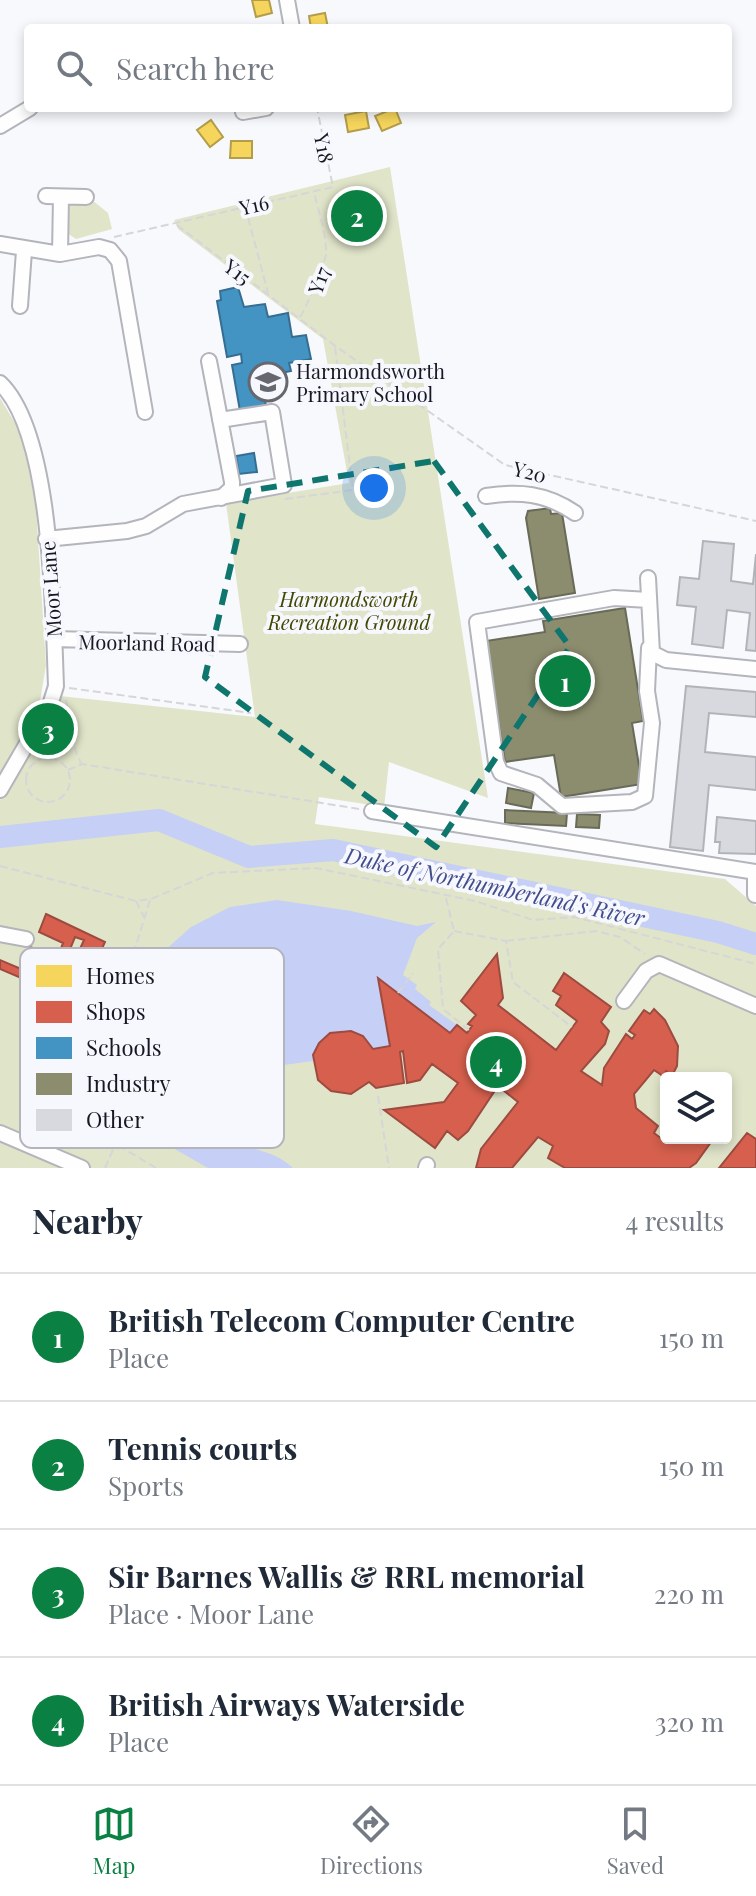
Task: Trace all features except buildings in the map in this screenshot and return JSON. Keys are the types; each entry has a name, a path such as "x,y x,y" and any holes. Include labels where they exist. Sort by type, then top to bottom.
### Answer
{"street":[{"path":"287,0 291,24"},
{"path":"0,126 24,112"},
{"path":"60,254 54,196 86,197"},
{"path":"0,244 24,251 60,254 99,247 110,250 119,261 145,412"},
{"path":"20,306 24,251"},
{"path":"209,361 232,485 221,499"},
{"name":"Moor Lane","path":"0,383 26,426 42,493 59,690"},
{"path":"46,539 127,531 146,526 183,504 282,487 285,481 272,412 220,420"},
{"path":"486,496 519,491 544,497 575,513"},
{"path":"648,578 649,600 649,648 647,691 652,723 645,796 635,802 562,806 537,785 501,773 496,762 477,622 614,598 649,600"},
{"name":"Moorland Road","path":"54,639 240,644"},
{"path":"649,648 656,657 666,660 756,669"},
{"path":"0,790 59,690"},
{"path":"372,811 755,872 755,895"},
{"path":"0,934 26,939"},
{"path":"624,1001 646,971 659,964 756,1006"},
{"path":"1,1139 20,1146"},
{"path":"26,1148 82,1168"}],"path":[{"name":"Y18","path":"318,112 333,187"},
{"name":"Y16","path":"99,247 106,239 333,187"},
{"name":"Y17","path":"299,318 308,306 326,254 314,191"},
{"path":"245,206 268,294"},
{"name":"Y15","path":"177,225 299,318"},
{"name":"Y20","path":"299,318 505,465 756,521"},
{"path":"283,500 353,490 334,345"},
{"path":"82,764 59,690 251,713"},
{"path":"54,758 68,770 69,788 60,799 39,801 28,790 29,769 40,759 54,758"},
{"path":"68,770 82,764 372,811"},
{"path":"0,866 136,901 151,899 213,873 316,868 475,901 533,920 574,917 756,964"},
{"path":"446,897 454,931"},
{"path":"135,948 151,899"},
{"path":"136,901 144,918"},
{"path":"454,931 506,941 596,931 620,937 659,964"},
{"path":"454,931 438,949 437,973 443,1009 469,1030"},
{"path":"506,941 513,982 572,1027"},
{"path":"398,993 413,973"},
{"path":"378,1096 389,1168"},
{"path":"105,1168 114,1148"},
{"path":"123,1148 156,1168"}],"highlighted area":[{"path":"434,461 570,647 436,847 205,677 248,491"}],"green space":[{"name":"Harmondsworth Recreation Ground","path":"390,167 488,798 389,762 384,807 319,797 315,824 725,879 756,906 756,939 719,928 333,847 251,850 161,813 0,832 0,800 40,731 50,737 55,729 46,722 60,696 255,717 226,503 349,483 323,339 178,229 174,220"},
{"path":"77,200 92,200 108,213 112,229 76,239 67,233 70,204"},
{"path":"0,398 18,428 34,475 46,665 38,713 0,783"},
{"path":"159,820 249,857 333,850 718,932 756,944 756,1168 0,1168 0,837"}],"water":[{"path":"277,900 351,911 417,926 436,922 417,938 403,975 417,985 415,989 431,1002 429,1005 457,1025 450,1033 379,979 390,1046 373,1049 363,1036 344,1030 321,1041 313,1061 284,1065 284,948 168,948 191,927 230,907"},
{"path":"173,1148 254,1148 276,1156 293,1168 208,1168"}],"waterway":[{"name":"Duke of Northumberland's River","path":"0,837 159,820 249,857 333,850 718,932 756,944"}],"place":[{"name":"Tennis courts","path":"357,216"},
{"name":"Harmondsworth Primary School","path":"268,382"},
{"name":"British Telecom Computer Centre","path":"565,681"},
{"name":"Sir Barnes Wallis & RRL memorial","path":"48,729"},
{"name":"British Airways Waterside","path":"496,1062"}]}
